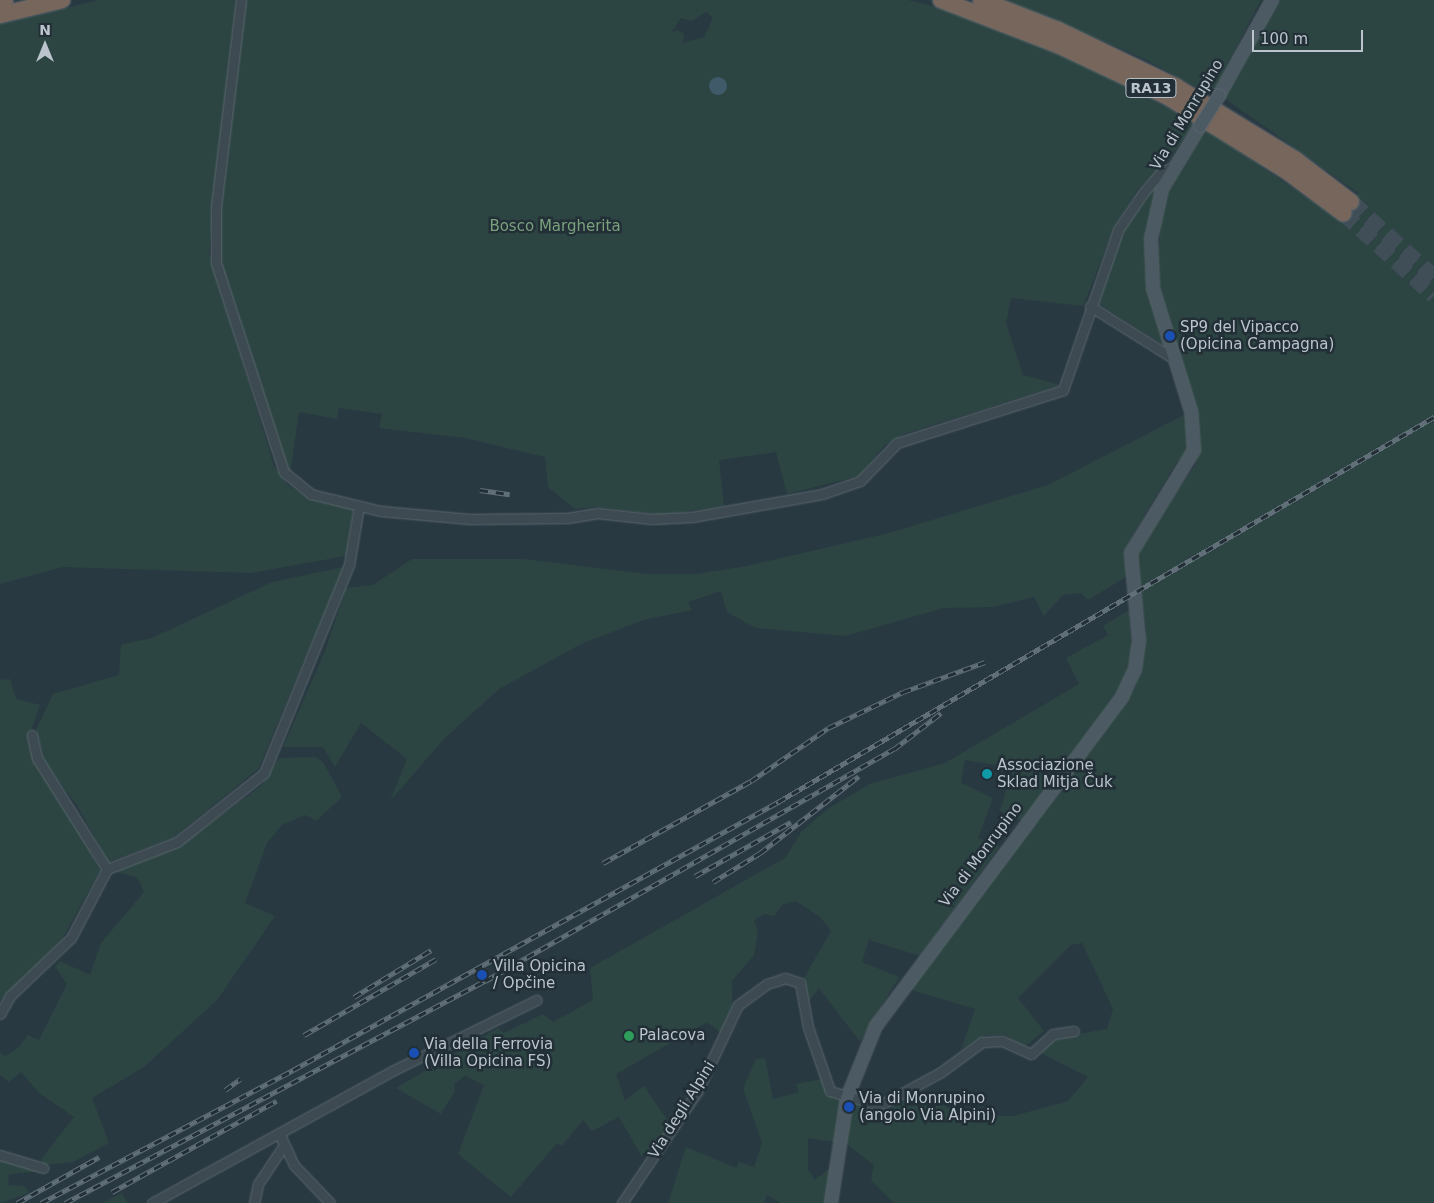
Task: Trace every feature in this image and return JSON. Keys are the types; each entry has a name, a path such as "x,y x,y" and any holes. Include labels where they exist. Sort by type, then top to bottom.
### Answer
{"highway":[{"path":"0,1 6,0"},
{"path":"0,15 62,0"},
{"name":"RA13","path":"941,0 1058,44 1168,97 1347,208 1296,160 1175,86 1058,30 981,0"}],"main road":[{"name":"Via di Monrupino","path":"831,1203 847,1098 883,1013 1131,679 1139,641 1131,553 1194,450 1191,411 1174,359 1150,267 1155,212 1171,168 1219,95 1272,0"}],"street":[{"path":"241,0 217,199 215,256 280,465 304,491 359,506 470,519 567,518 598,512 652,519 692,517 822,494 868,476 890,449 906,439 1063,390 1090,306 1130,209 1162,171 1171,168"},
{"path":"1090,306 1174,359"},
{"path":"0,1014 10,996 71,938 107,869 177,842 264,773 349,565 359,506"},
{"path":"32,735 37,758 107,869"},
{"name":"Via degli Alpini","path":"622,1203 700,1086 738,1006 756,989 785,978 800,983 804,1013 824,1077 832,1093 847,1098"},
{"path":"152,1203 279,1133 463,1036 536,1000"},
{"path":"847,1098 884,1103 949,1067 982,1042 1002,1041 1031,1054 1053,1034 1074,1031"},
{"path":"279,1133 294,1165 330,1203"},
{"path":"254,1203 258,1184 284,1145"},
{"path":"0,1155 42,1168"}],"green space":[{"path":"99,0 236,0 209,251 274,466 288,485 308,498 353,509 346,556 251,573 63,567 0,584 0,24"},
{"name":"Bosco Margherita","path":"244,0 908,0 945,9 1080,62 1195,122 1168,161 1138,189 1114,228 1083,306 1011,298 1006,323 1023,375 1060,385 904,434 884,446 859,476 787,494 776,452 719,460 724,506 663,515 597,507 575,509 548,487 545,457 465,438 379,428 382,414 339,408 337,419 299,412 290,474 261,402 217,250","holes":["706,12 713,18 704,37 683,43 684,34 677,30 671,33 681,18 691,21"]},
{"path":"1005,0 1261,0 1213,92 1206,88 1203,91 1145,59"},
{"path":"1277,0 1434,0 1434,1203 894,1203 871,1180 874,1165 845,1143 852,1105 890,1108 918,1092 964,1116 1013,1116 1068,1101 1088,1077 1039,1052 1055,1038 1107,1029 1113,1009 1082,943 1071,945 1018,998 1044,1031 1024,1047 1005,1035 986,1035 961,1050 975,1009 908,989 1136,686 1146,629 1136,559 1146,535 1196,464 1200,443 1197,410 1156,286 1162,205 1177,167 1206,129 1339,219 1358,193 1224,98"},
{"path":"1164,174 1148,241 1168,348 1099,304 1108,264 1131,210"},
{"path":"1186,414 1189,450 1176,463 1127,547 1126,577 1088,600 1081,593 1063,595 1044,616 1034,597 993,607 944,608 846,636 756,628 727,612 721,591 688,602 692,610 643,620 581,644 499,689 444,739 390,801 407,759 361,723 335,767 323,747 283,747 325,651 346,588 373,585 412,559 524,559 647,574 697,574 747,566 889,533 1048,485"},
{"path":"344,567 258,769 173,838 108,862 77,805 45,763 36,730 53,694 119,675 121,645 152,638 272,582"},
{"path":"1129,610 1132,654 1120,691 1022,821 1000,811 1013,768 965,760 961,783 993,798 978,838 1000,846 920,956 869,940 862,962 899,977 860,1042 819,988 809,1001 804,978 831,931 820,917 796,901 782,905 774,916 765,914 754,920 758,933 754,955 732,981 732,1005 721,1033 707,1022 616,1074 625,1100 644,1086 672,1127 642,1157 619,1117 592,1131 583,1120 562,1146 557,1143 511,1197 458,1154 484,1085 465,1076 454,1084 455,1091 441,1114 396,1088 498,1028 504,1033 543,1014 553,1022 593,1000 590,968 785,858 802,831 829,808 870,784 945,763 1079,684 1066,658 1108,635 1103,626"},
{"path":"10,679 16,699 40,705 28,740 36,764 69,811 100,871 62,939 0,1001 0,680"},
{"path":"315,757 323,762 342,797 316,821 305,815 282,825 267,843 245,903 275,916 217,1000 144,1067 92,1098 109,1143 73,1162 44,1165 41,1159 74,1117 39,1093 21,1072 9,1082 0,1075 0,1052 5,1056 18,1048 28,1035 39,1040 67,984 55,967 60,961 90,975 101,943 144,892 137,877 112,871 179,846 261,786 279,758"},
{"path":"765,1058 773,1099 799,1092 796,1084 822,1079 829,1095 841,1101 835,1142 808,1138 808,1169 815,1180 831,1167 825,1203 781,1203 767,1195 764,1203 668,1203 686,1147 736,1168 739,1162 754,1167 762,1143 743,1088 756,1059"},
{"path":"0,1159 45,1171 9,1174 8,1185 24,1186 29,1193 0,1203"},
{"path":"122,1193 127,1203 103,1203"}],"water":[{"path":"718,77 724,80 727,86 724,92 718,95 712,92 709,86 712,80"}],"tunnel":[{"path":"1351,202 1434,277"},
{"path":"1343,213 1434,296"}],"railway":[{"path":"41,1203 293,1070 778,802 1434,417"},
{"path":"480,490 510,494"},
{"path":"603,863 751,781 828,728 903,692 985,662"},
{"path":"65,1203 485,981 894,749 941,713"},
{"path":"713,882 760,853 859,776"},
{"path":"695,876 791,822"},
{"path":"354,997 431,950"},
{"path":"304,1035 436,959"},
{"path":"225,1090 240,1079"},
{"path":"112,1192 276,1101"},
{"path":"17,1203 99,1157"}],"place":[{"name":"SP9 del Vipacco (Opicina Campagna)","path":"1170,336"},
{"name":"Associazione Sklad Mitja Čuk","path":"987,774"},
{"name":"Villa Opicina / Opčine","path":"482,975"},
{"name":"Palacova","path":"629,1036"},
{"name":"Via della Ferrovia (Villa Opicina FS)","path":"414,1053"},
{"name":"Via di Monrupino (angolo Via Alpini)","path":"849,1107"}]}
